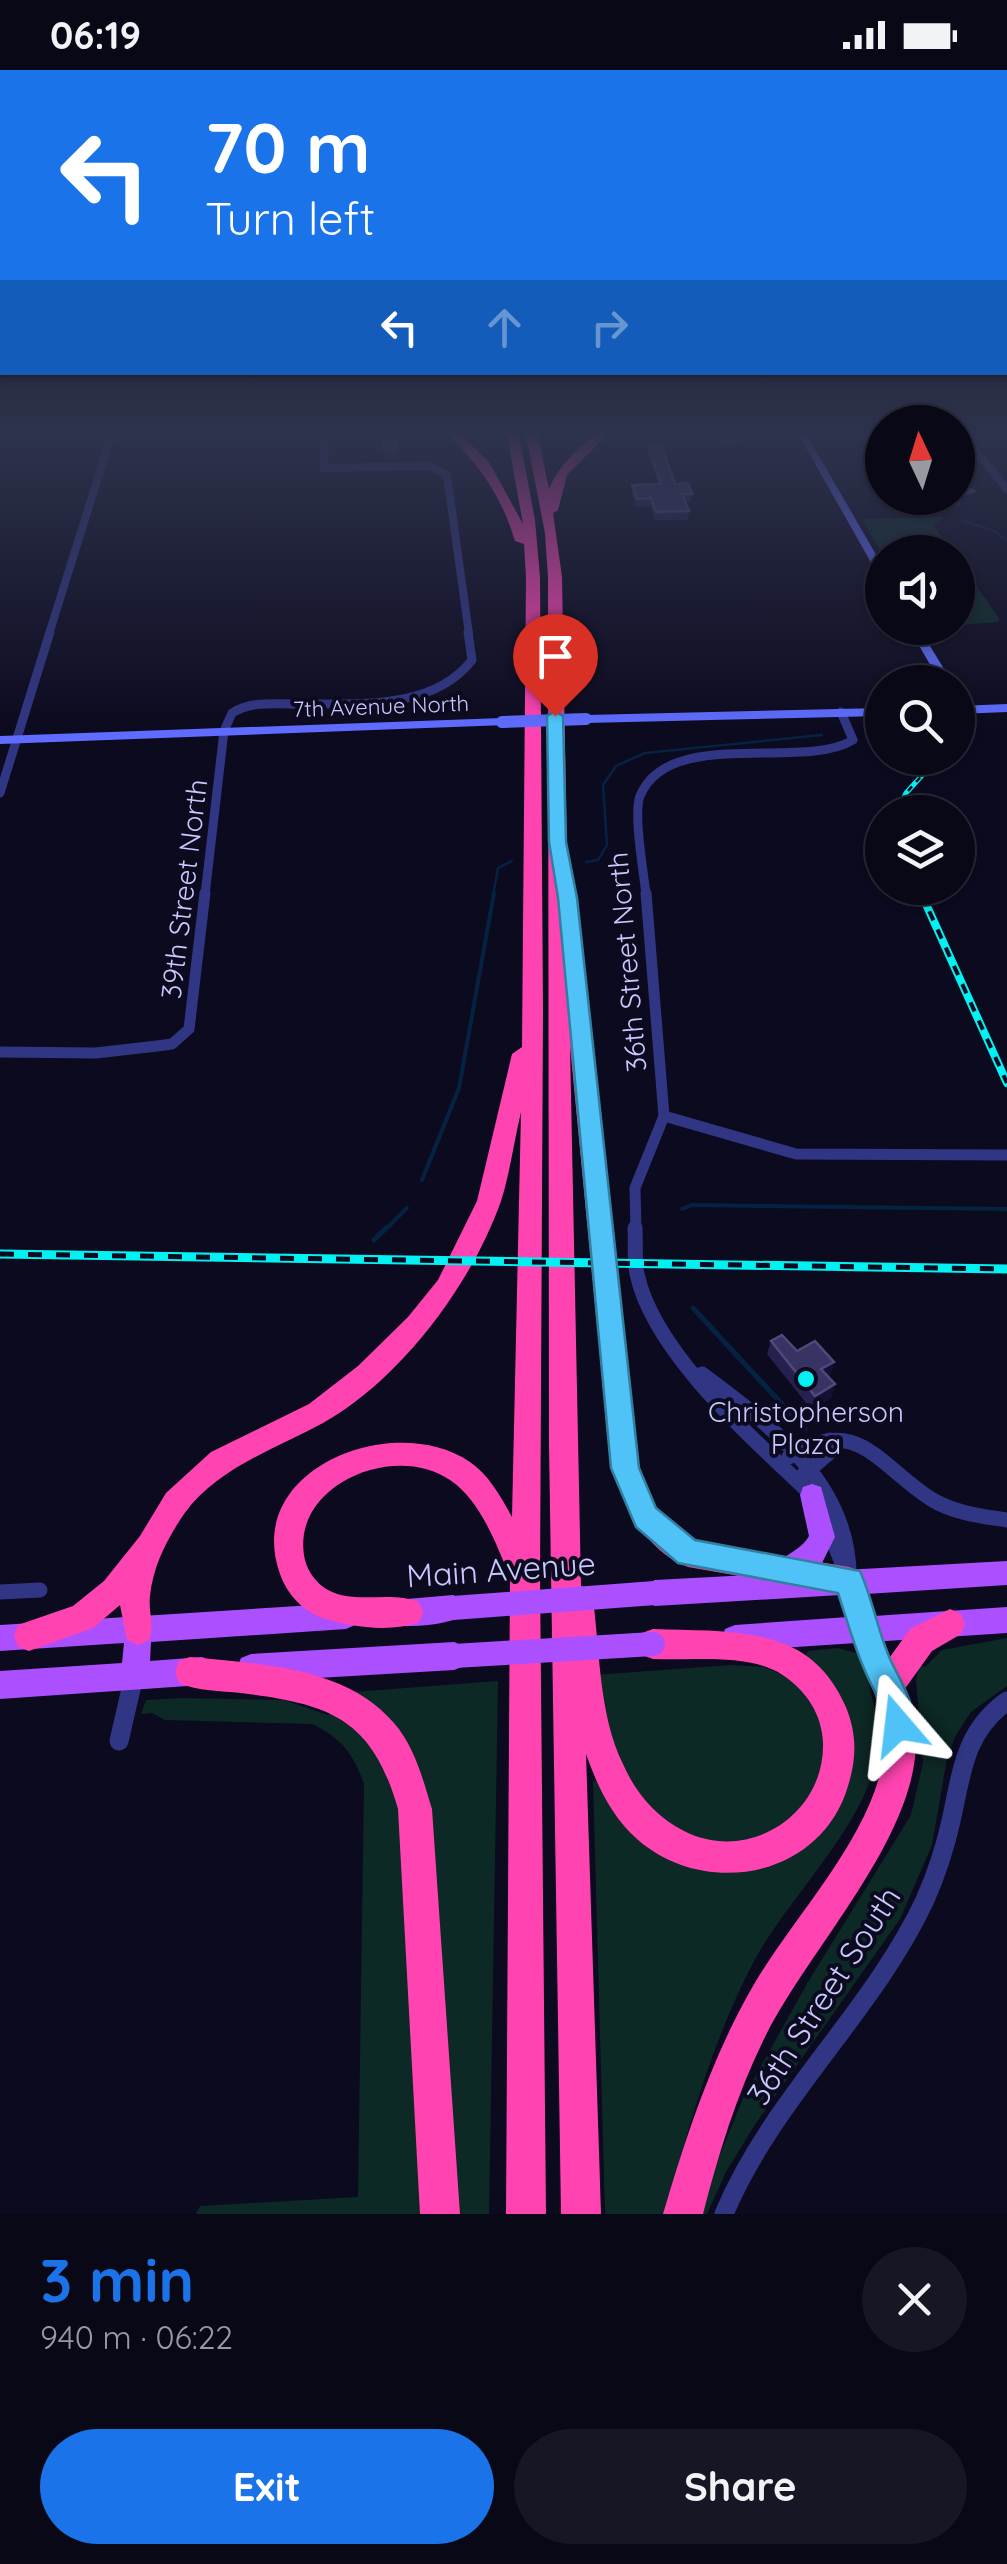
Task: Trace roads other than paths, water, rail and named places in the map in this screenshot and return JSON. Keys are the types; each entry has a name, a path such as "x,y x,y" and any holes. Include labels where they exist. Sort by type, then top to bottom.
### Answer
{"highway":[{"path":"519,530 533,577"},
{"path":"526,2214 525,1579 533,1011 530,530"},
{"path":"550,530 551,534"},
{"path":"551,530 564,1490 581,2214"},
{"path":"558,842 568,898 625,1468 646,1517 688,1553 849,1581"},
{"path":"138,1630 134,1599 137,1576 176,1502 222,1460 318,1412 367,1374 447,1287 490,1201 533,1011"},
{"path":"408,1612 347,1610 320,1602 301,1586 290,1565 290,1521 303,1501 316,1484 359,1459 403,1453 448,1463 462,1472 504,1527 525,1579"},
{"path":"564,1490 599,1740 611,1776 630,1808 650,1832 686,1851 717,1859 742,1861 774,1851 799,1836 816,1820 830,1796 836,1768 839,1739 833,1712 819,1688 796,1666 777,1657 740,1650 653,1644"},
{"path":"14,1637 82,1618 114,1591 150,1546"},
{"path":"890,1685 921,1640 950,1624"},
{"path":"683,2214 701,2144 728,2074 766,1998 890,1796 899,1757 898,1725 890,1685 877,1668 865,1628"},
{"path":"190,1672 330,1694 373,1723 398,1754 415,1809 440,2214"}],"main road":[{"path":"748,1587 792,1569 813,1554 822,1536 806,1482"},
{"name":"Main Avenue","path":"14,1637 1007,1573"},
{"path":"849,1581 865,1628"},
{"path":"0,1685 1007,1620"},
{"path":"134,1674 138,1630"}],"street":[{"path":"0,793 7,739 78,530"},
{"path":"224,731 227,718 245,706 391,700 426,693 458,679 472,660 455,530"},
{"path":"975,707 1007,708"},
{"name":"36th Street North","path":"842,712 852,740 837,750 686,760 657,773 642,788 638,799 664,1116 635,1188 636,1272 646,1302 719,1405 788,1459 806,1482 849,1581"},
{"name":"7th Avenue North","path":"7,739 865,712"},
{"name":"39th Street North","path":"0,1052 96,1053 172,1044 189,1029 224,731"},
{"path":"664,1116 796,1154 1007,1155"},
{"path":"788,1459 815,1440 848,1440 872,1448 933,1500 966,1514 1007,1520"},
{"path":"806,1482 830,1452 830,1440"},
{"name":"36th Street North","path":"806,1482 834,1502 854,1560 849,1581"},
{"path":"0,1592 40,1590"},
{"path":"119,1742 134,1674"},
{"name":"36th Street South","path":"724,2214 731,2196 792,2101 920,1910 949,1832 967,1743 978,1725 1007,1701"}],"waterway":[{"path":"992,530 1007,540"},
{"path":"586,862 598,860 607,845 603,785 616,766 645,753 822,735"},
{"path":"493,895 498,868 512,861"},
{"path":"422,1180 459,1088 494,893"},
{"path":"682,1209 692,1205 1007,1209"},
{"path":"384,1231 407,1208"},
{"path":"374,1240 386,1228"},
{"path":"693,1308 805,1429"}],"railway":[{"path":"905,795 922,775"},
{"path":"926,905 1007,1083"},
{"path":"0,1254 1007,1269"}],"place":[{"name":"Christopherson Plaza","path":"806,1379"}]}
